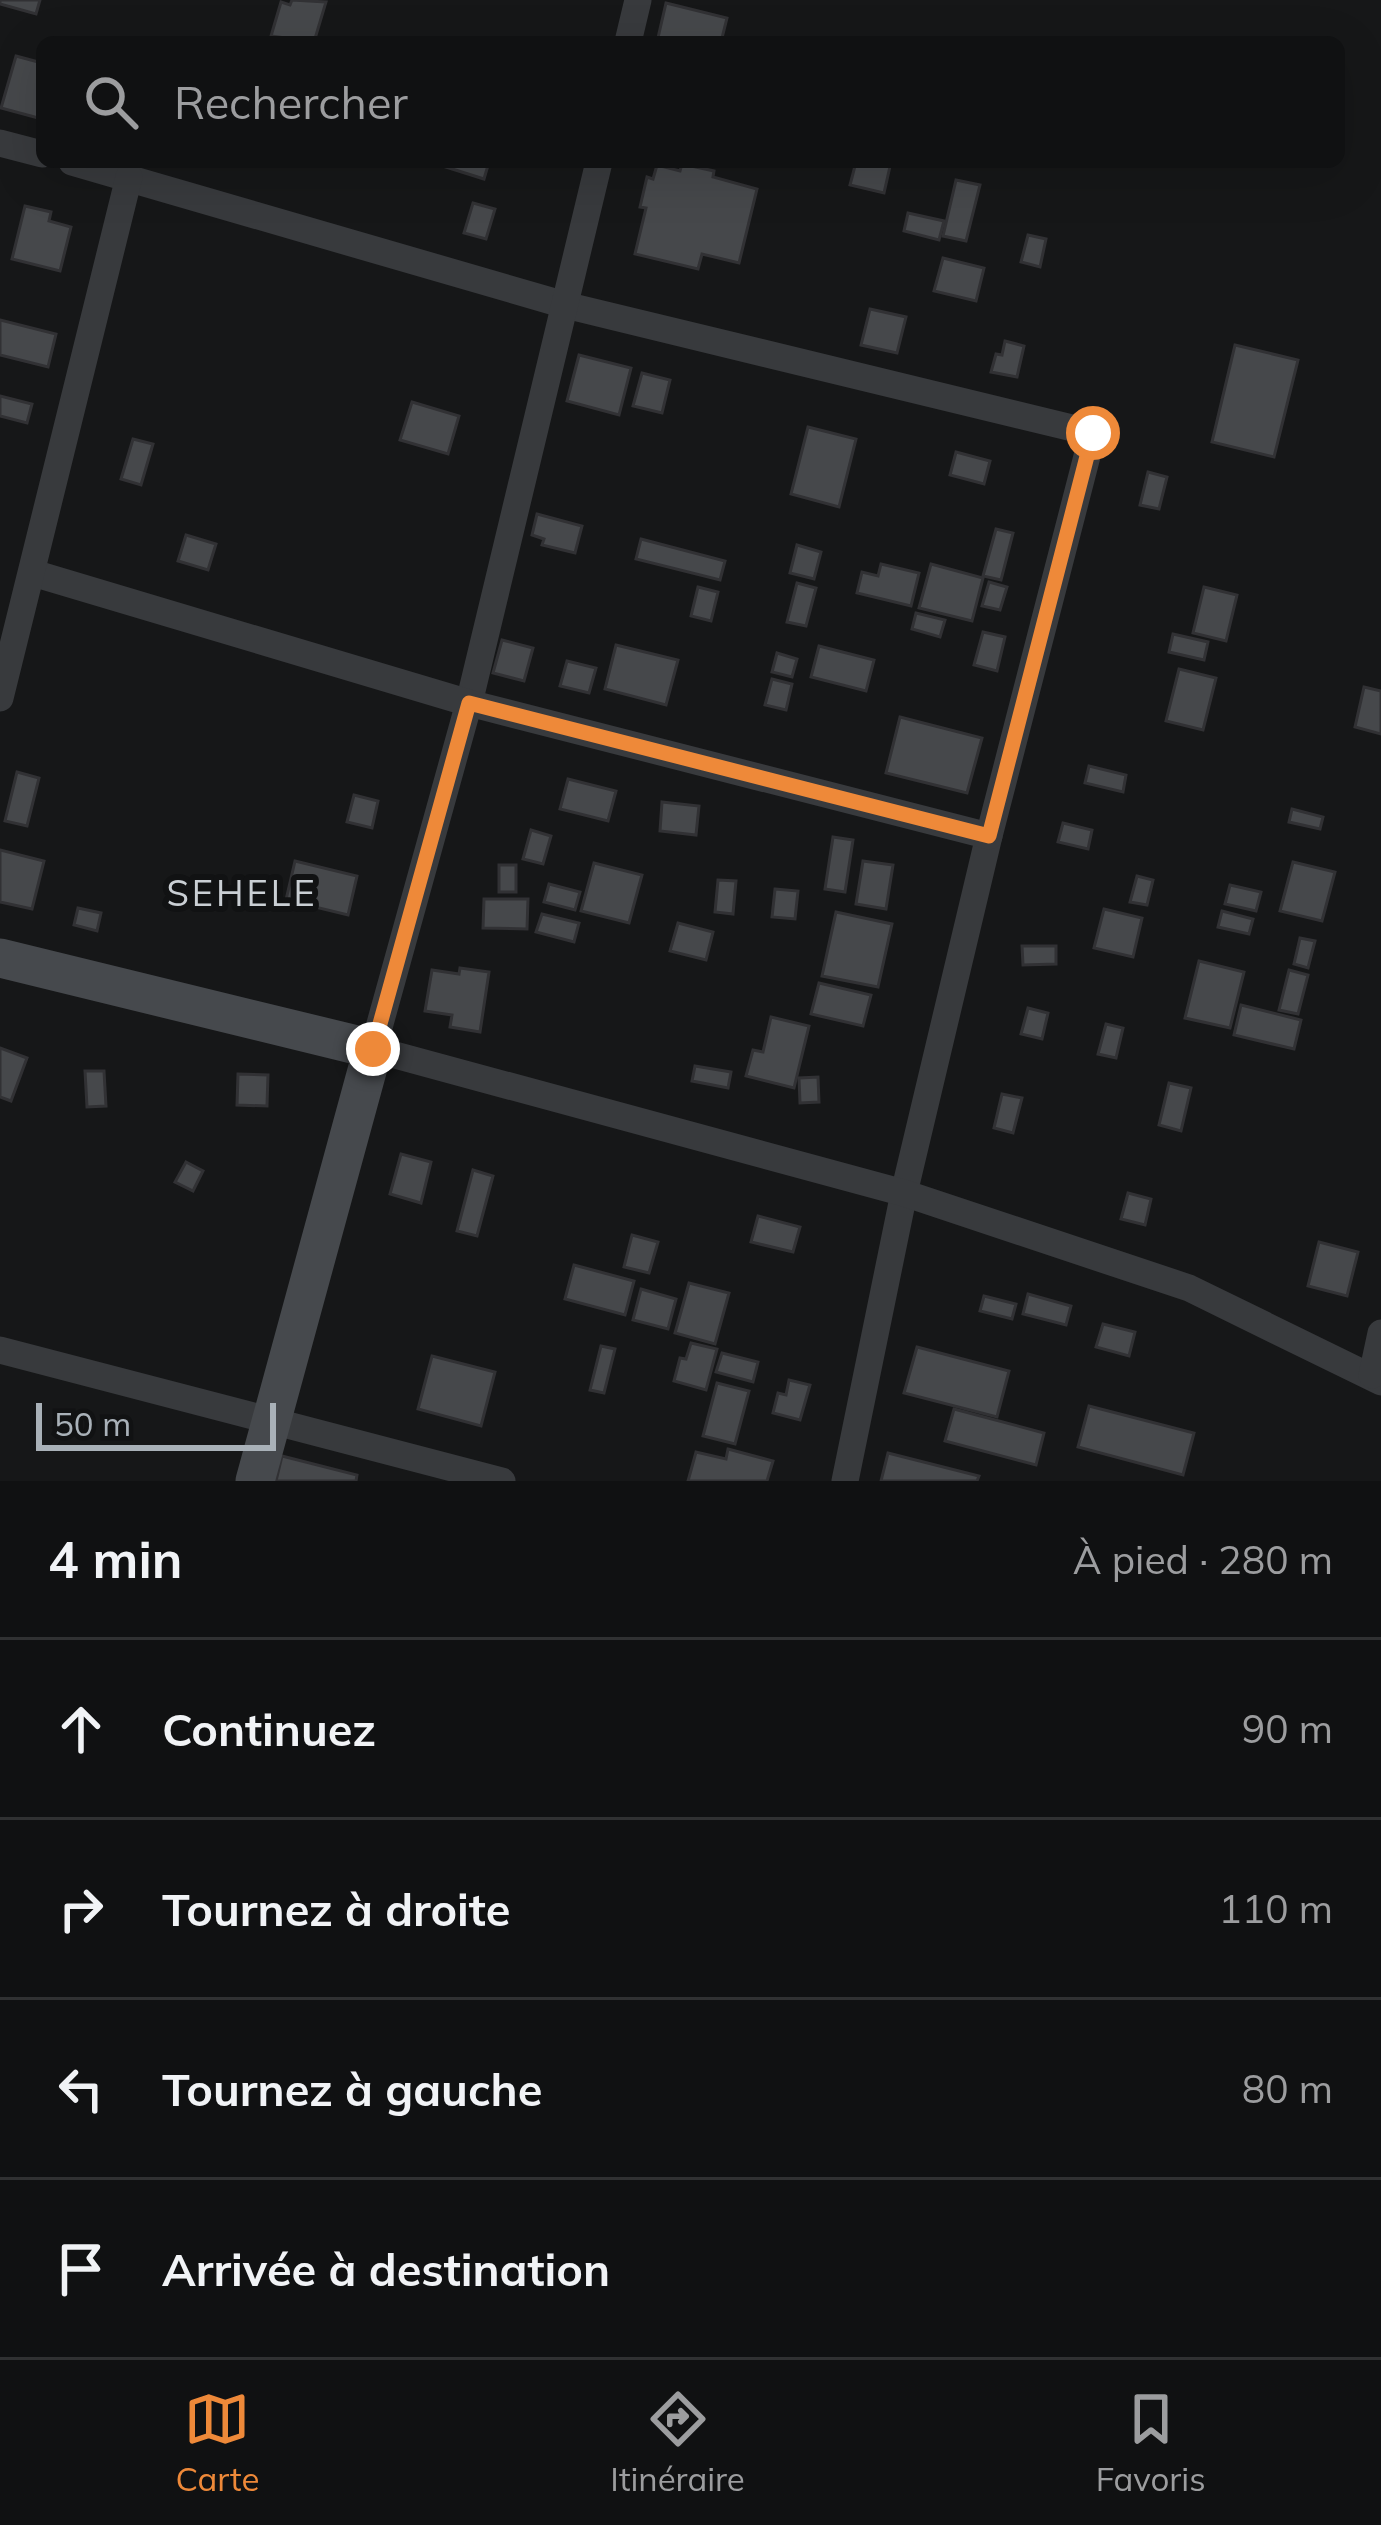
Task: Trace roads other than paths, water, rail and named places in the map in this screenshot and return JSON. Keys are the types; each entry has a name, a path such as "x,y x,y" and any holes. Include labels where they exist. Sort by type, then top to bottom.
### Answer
{"street":[{"path":"629,36 638,0"},
{"path":"0,143 36,152"},
{"path":"95,168 565,305 1093,433 989,836 904,1193 845,1481"},
{"path":"256,1481 469,703 598,168"},
{"path":"0,698 129,177"},
{"path":"33,573 469,703 989,836"},
{"path":"0,958 373,1049 904,1193 1189,1288 1376,1379 1381,1333"},
{"path":"0,1350 502,1481"}],"district":[{"name":"SEHELE","path":"242,893"}]}
